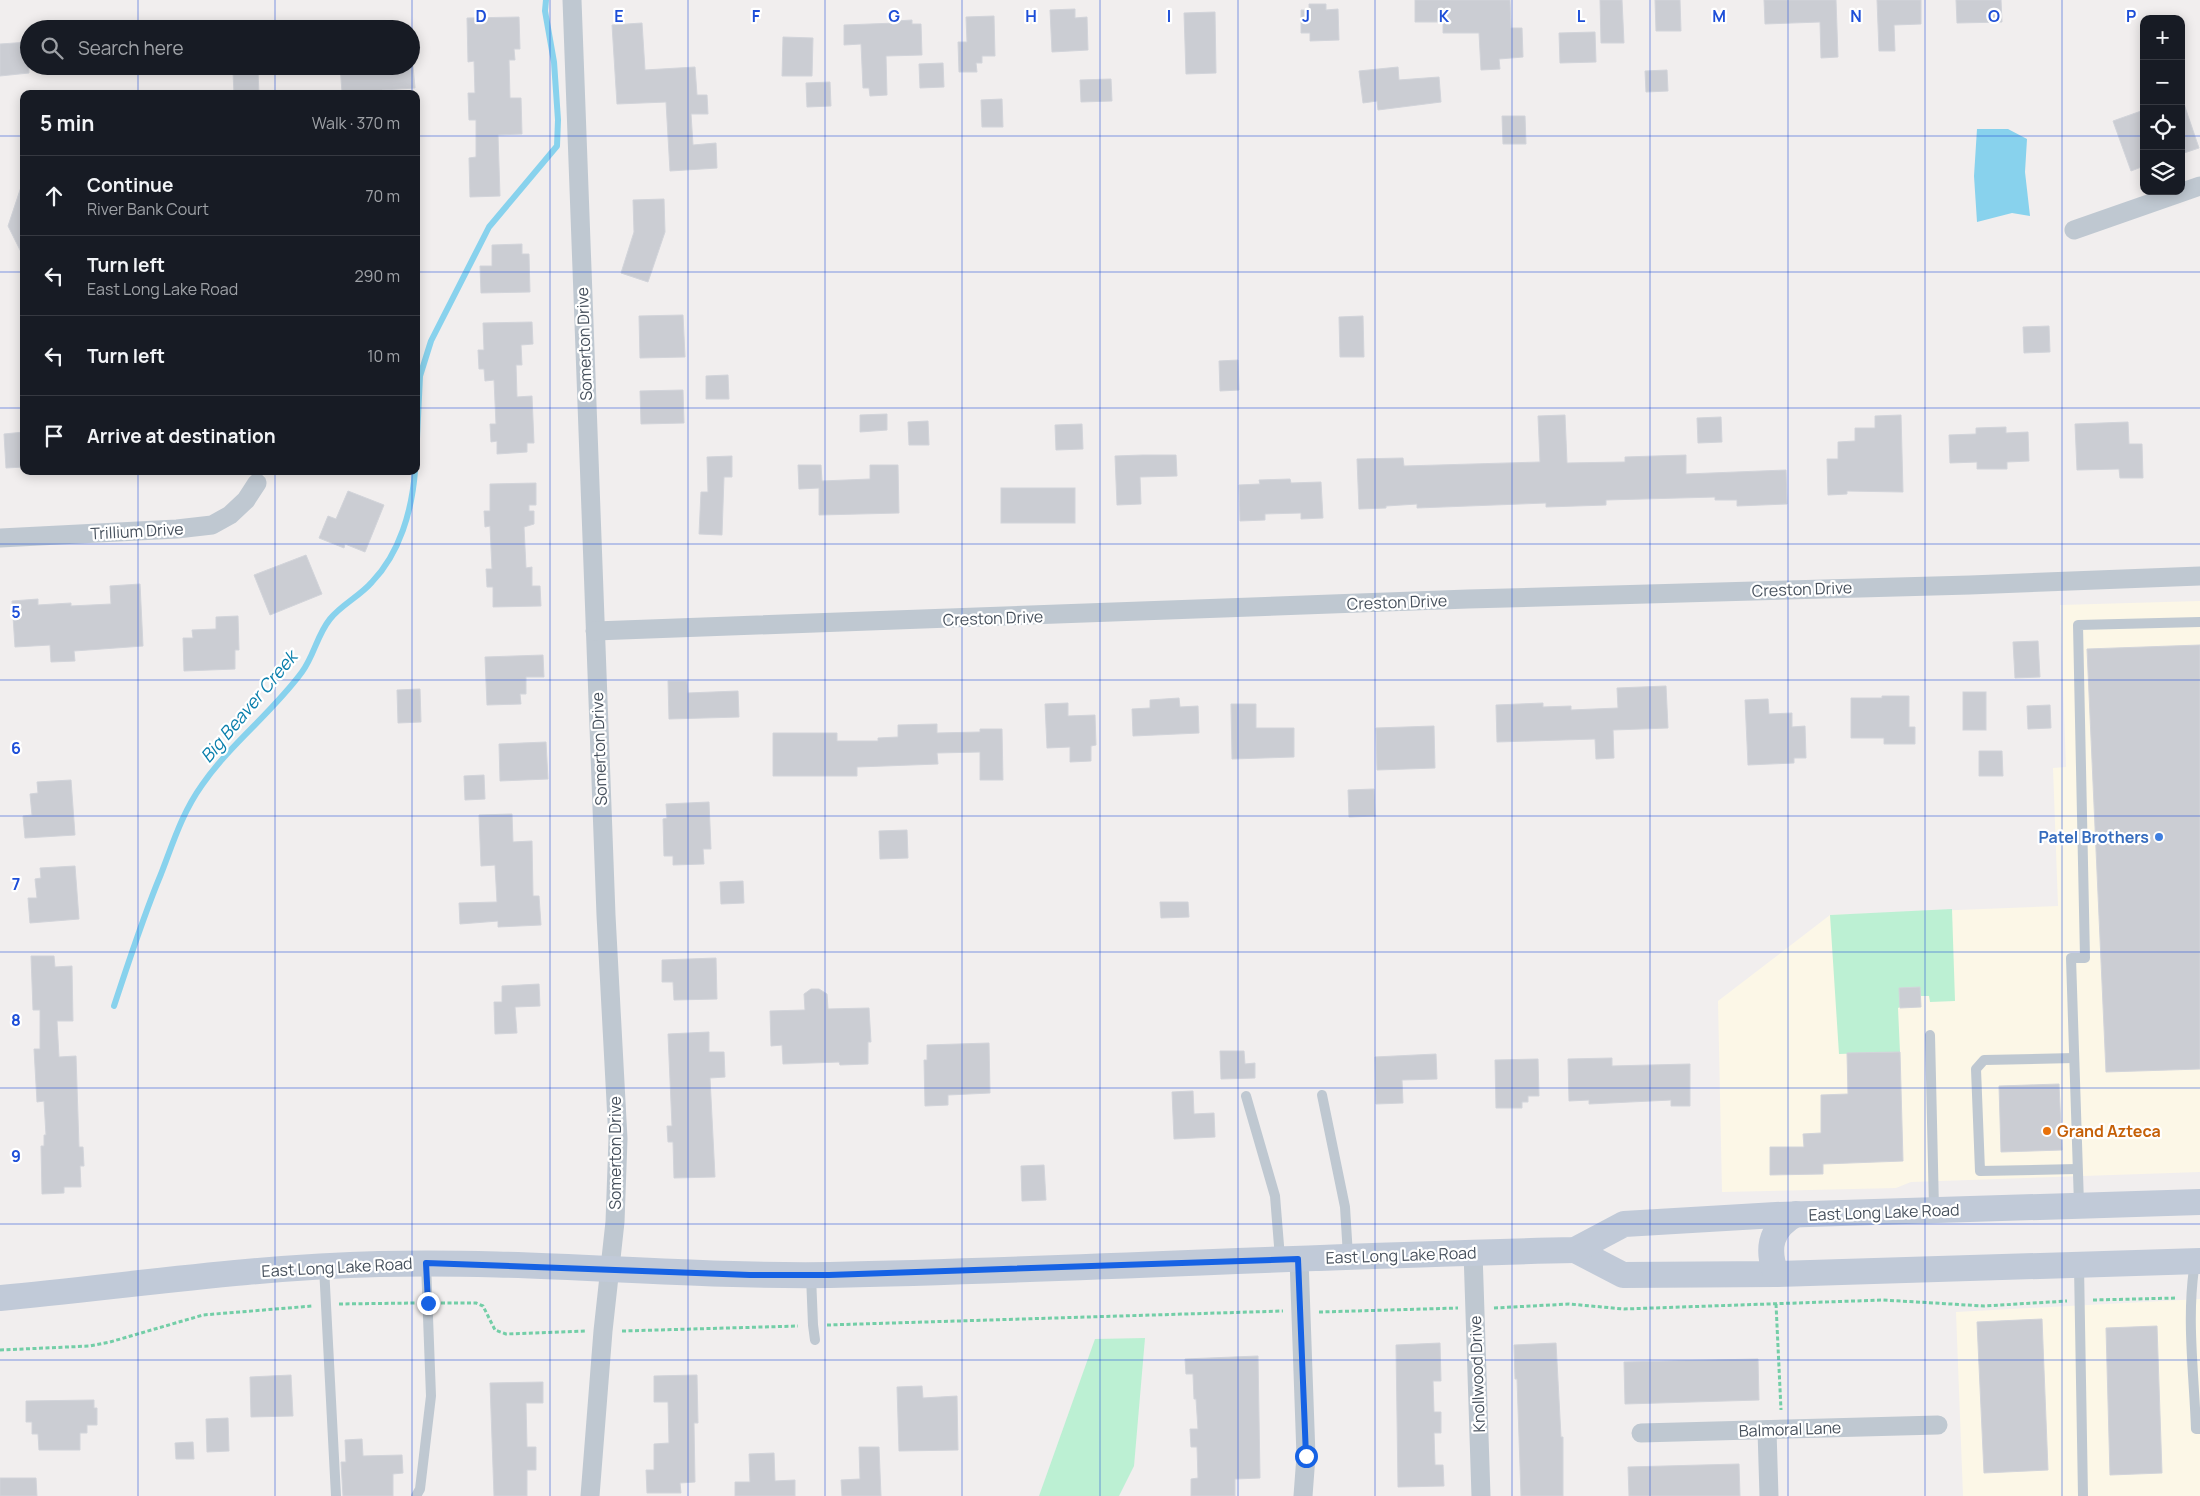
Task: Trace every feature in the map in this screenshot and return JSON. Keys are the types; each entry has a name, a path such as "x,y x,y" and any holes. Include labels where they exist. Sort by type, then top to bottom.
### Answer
{"main road":[{"name":"East Long Lake Road","path":"0,1298 233,1272 324,1266 426,1263 696,1274 811,1275 1575,1250 1624,1224 1796,1214 2200,1202"},
{"path":"1776,1274 1771,1256 1774,1236 1784,1221 1796,1214"},
{"name":"East Long Lake Road","path":"1575,1250 1623,1275 1776,1274 2198,1261"}],"street":[{"name":"Somerton Drive","path":"572,0 606,915 618,1139 615,1222 603,1331 590,1496"},
{"path":"2074,230 2200,186"},
{"name":"Trillium Drive","path":"0,538 177,529 212,525 230,515 246,500 257,483"},
{"name":"Creston Drive","path":"595,631 1468,599 2200,576"},
{"name":"Knollwood Drive","path":"1472,1252 1481,1496"},
{"path":"1289,1259 1306,1456 1303,1496"},
{"name":"Balmoral Lane","path":"1641,1433 1938,1425"},
{"path":"1769,1496 1774,1430"}],"lane":[{"path":"2079,1205 2071,958 2085,958 2078,625 2200,622"},
{"path":"1930,1035 1934,1210"},
{"path":"2074,1058 1984,1060 1976,1069 1980,1171 2077,1169"},
{"path":"1322,1095 1345,1207 1348,1257"},
{"path":"1246,1096 1275,1196 1289,1259"},
{"path":"2198,1261 2191,1287 2191,1314 2196,1429 2200,1429"},
{"path":"416,1496 420,1489 431,1396 426,1263"},
{"path":"2079,1265 2083,1496"},
{"path":"324,1266 336,1496"},
{"path":"811,1275 815,1340"}],"path":[{"path":"1491,1308 1569,1304 1624,1309 1883,1300 1984,1306 2180,1298"},
{"path":"333,1305 373,1302 420,1303"},
{"path":"434,1303 476,1303 483,1306 495,1330 506,1334 591,1331"},
{"path":"1774,1430 1776,1304"},
{"path":"0,1350 90,1346 203,1315 318,1306"},
{"path":"1315,1312 1456,1308"},
{"path":"617,1331 1287,1311"}],"shaded area":[{"path":"2200,601 2200,1172 1911,1182 1896,1188 1722,1192 1718,1001 1830,915 2058,906 2053,768 2066,767 2060,605"},
{"path":"2200,1299 2200,1496 1963,1496 1956,1312"}],"green space":[{"path":"1952,909 1955,1001 1930,1002 1929,996 1920,996 1898,1008 1900,1052 1839,1054 1830,915"},
{"path":"1145,1338 1134,1466 1119,1496 1039,1496 1095,1339"}],"water":[{"path":"1977,129 2008,129 2027,139 2025,172 2030,216 2012,213 1977,222 1974,176"}],"building":[{"path":"1415,0 1510,0 1511,28 1522,28 1523,57 1499,59 1500,69 1481,70 1479,33 1443,33 1443,22 1415,22"},
{"path":"1600,0 1622,0 1624,43 1601,43"},
{"path":"1655,0 1680,0 1681,31 1656,31"},
{"path":"1764,0 1836,0 1838,57 1821,58 1820,22 1765,24"},
{"path":"1877,0 1921,0 1921,24 1894,25 1895,51 1879,51"},
{"path":"1956,0 2001,0 2002,22 1957,23"},
{"path":"1309,4 1326,4 1326,10 1338,9 1339,40 1310,41 1310,33 1301,33 1301,10 1309,10"},
{"path":"1075,9 1075,18 1087,17 1088,50 1052,52 1050,10"},
{"path":"1215,12 1216,73 1186,74 1184,13"},
{"path":"994,16 995,56 982,56 982,63 976,63 977,72 959,72 958,42 967,42 966,17"},
{"path":"519,17 520,49 514,49 515,60 509,60 510,98 521,98 522,134 498,135 500,196 470,197 469,158 476,157 476,120 469,120 468,93 475,93 474,61 468,62 467,18"},
{"path":"912,20 912,24 921,24 922,55 886,56 887,95 870,96 869,88 863,88 861,44 844,45 844,25 896,23 896,21"},
{"path":"642,23 645,70 695,67 697,95 707,95 708,114 691,114 693,145 716,143 717,168 670,171 666,102 617,104 612,25"},
{"path":"1595,32 1596,62 1560,63 1559,33"},
{"path":"783,37 813,38 812,76 782,76"},
{"path":"20,43 20,74 0,76 0,44"},
{"path":"943,63 944,87 920,88 919,64"},
{"path":"1398,67 1399,80 1439,77 1441,102 1378,110 1377,101 1363,103 1359,71"},
{"path":"1667,70 1668,91 1646,92 1645,71"},
{"path":"233,75 258,75 259,90 234,90"},
{"path":"341,75 414,75 415,88 342,90"},
{"path":"1111,79 1112,101 1081,102 1080,80"},
{"path":"830,82 831,106 807,107 806,83"},
{"path":"1002,99 1003,127 982,127 981,100"},
{"path":"2185,107 2199,148 2185,153"},
{"path":"2140,111 2140,168 2131,171 2113,121"},
{"path":"1502,116 1525,116 1526,144 1503,144"},
{"path":"20,190 20,250 8,226"},
{"path":"664,199 665,232 648,282 621,273 634,232 633,200"},
{"path":"522,244 522,254 529,254 530,292 481,293 480,266 492,266 492,245"},
{"path":"683,315 685,357 640,358 639,316"},
{"path":"1363,316 1364,357 1340,357 1339,317"},
{"path":"532,322 533,344 521,345 522,365 516,365 517,397 532,396 534,443 527,443 527,452 497,454 497,441 491,442 490,424 496,424 494,380 485,381 484,369 479,369 478,350 484,350 483,323"},
{"path":"2049,326 2050,352 2024,353 2023,327"},
{"path":"1238,360 1239,390 1220,391 1219,361"},
{"path":"728,375 729,399 706,399 706,376"},
{"path":"683,390 684,423 641,424 640,391"},
{"path":"887,414 887,430 860,432 860,415"},
{"path":"1565,415 1567,463 1625,462 1625,457 1686,455 1686,474 1786,470 1787,504 1737,506 1737,500 1715,500 1715,497 1606,500 1606,505 1546,507 1546,503 1417,508 1417,504 1359,509 1357,459 1403,458 1404,466 1540,462 1538,416"},
{"path":"1901,415 1903,492 1847,491 1847,494 1828,495 1827,459 1838,459 1838,442 1855,441 1855,428 1875,428 1875,416"},
{"path":"1721,417 1722,442 1698,443 1697,418"},
{"path":"928,421 929,445 909,445 908,422"},
{"path":"2128,422 2129,444 2142,444 2143,478 2120,478 2119,469 2077,470 2075,424"},
{"path":"1082,424 1083,449 1056,450 1055,425"},
{"path":"2006,427 2006,433 2028,432 2029,461 2007,462 2007,469 1977,469 1977,462 1950,463 1949,435 1976,434 1976,428"},
{"path":"20,432 20,467 6,468 4,434"},
{"path":"1176,455 1177,476 1140,477 1141,504 1117,505 1115,456"},
{"path":"732,456 732,477 724,477 722,535 699,534 701,492 708,492 707,457"},
{"path":"798,465 821,465 822,481 870,479 870,465 898,465 899,513 819,515 819,488 799,489"},
{"path":"1290,479 1291,483 1321,482 1323,518 1301,519 1301,513 1265,514 1265,520 1240,521 1239,485 1260,484 1259,480"},
{"path":"536,483 536,505 529,505 529,511 534,511 534,524 524,527 526,568 532,567 532,586 540,586 541,606 493,607 493,587 487,587 486,569 492,569 490,526 485,527 484,511 490,511 490,484"},
{"path":"1001,488 1075,488 1075,523 1001,523"},
{"path":"348,491 384,505 365,552 345,544 344,548 319,538 328,516 336,519"},
{"path":"306,555 322,594 270,615 254,575"},
{"path":"140,584 143,646 74,651 75,661 51,662 50,645 15,647 12,601 38,599 38,605 71,603 71,606 111,604 110,586"},
{"path":"238,616 239,650 235,650 235,669 184,671 183,638 193,638 192,630 216,629 216,617"},
{"path":"2038,641 2040,677 2015,678 2013,642"},
{"path":"2200,645 2200,1069 2106,1072 2087,649"},
{"path":"543,655 544,677 526,677 526,694 520,694 521,704 487,705 485,657"},
{"path":"668,681 687,681 688,693 738,691 739,717 669,719"},
{"path":"1666,686 1668,728 1613,730 1614,758 1596,759 1595,739 1497,742 1496,705 1543,703 1543,707 1571,706 1571,710 1618,708 1617,688"},
{"path":"420,689 421,722 398,723 397,690"},
{"path":"1963,692 1986,692 1986,730 1963,730"},
{"path":"1882,696 1909,696 1909,727 1915,727 1915,744 1884,744 1884,738 1851,738 1851,698 1882,698"},
{"path":"1179,698 1180,707 1198,706 1199,733 1133,736 1132,709 1150,708 1150,700"},
{"path":"1768,699 1769,714 1792,713 1792,727 1805,726 1806,758 1794,758 1794,763 1748,765 1745,700"},
{"path":"1068,703 1068,716 1095,715 1096,745 1091,746 1091,761 1070,762 1070,747 1047,748 1045,704"},
{"path":"1231,704 1256,704 1256,728 1294,728 1294,757 1232,759"},
{"path":"2050,705 2051,728 2028,729 2027,706"},
{"path":"937,724 937,733 980,732 980,729 1002,729 1003,780 980,780 980,752 937,753 938,764 857,767 857,776 773,776 773,733 837,733 837,741 878,741 878,738 898,737 898,725"},
{"path":"1434,726 1435,768 1377,770 1376,728"},
{"path":"546,742 548,779 500,781 499,744"},
{"path":"1979,751 2002,751 2003,776 1979,776"},
{"path":"484,775 485,799 465,800 464,776"},
{"path":"71,780 75,835 25,838 23,816 32,815 30,794 38,793 37,782"},
{"path":"1374,789 1375,816 1349,817 1348,790"},
{"path":"709,802 711,849 703,849 704,864 673,865 673,856 664,856 663,819 667,818 666,804"},
{"path":"512,814 513,842 532,841 533,896 539,896 541,925 498,927 498,921 460,924 459,903 497,902 495,865 481,866 479,815"},
{"path":"907,830 908,858 880,859 879,831"},
{"path":"75,866 79,919 30,923 28,898 37,898 35,879 41,878 40,868"},
{"path":"743,881 744,903 721,904 720,882"},
{"path":"1160,902 1188,902 1189,917 1161,918"},
{"path":"31,956 54,956 55,967 72,966 73,1021 57,1021 59,1057 76,1056 79,1147 83,1147 84,1166 80,1166 81,1187 64,1187 64,1193 42,1194 41,1146 44,1146 44,1135 46,1135 44,1101 37,1102 34,1049 40,1049 40,1010 33,1010"},
{"path":"716,958 717,999 674,1000 673,982 662,982 662,960"},
{"path":"539,984 540,1006 515,1007 517,1033 495,1034 494,1002 502,1002 502,986"},
{"path":"1920,987 1921,1007 1900,1008 1899,988"},
{"path":"811,989 819,989 827,994 828,1009 869,1008 871,1042 868,1042 868,1064 840,1065 839,1062 783,1064 782,1045 771,1046 770,1011 805,1010 804,994"},
{"path":"709,1032 709,1052 724,1052 725,1077 710,1078 715,1177 674,1178 673,1142 668,1142 667,1126 672,1126 668,1034"},
{"path":"989,1043 990,1093 948,1095 948,1105 925,1106 924,1060 927,1060 927,1045"},
{"path":"1220,1051 1244,1051 1245,1064 1255,1063 1255,1078 1221,1079"},
{"path":"1900,1052 1903,1161 1823,1164 1823,1174 1770,1175 1770,1147 1804,1147 1803,1134 1821,1133 1821,1095 1848,1094 1847,1053"},
{"path":"1436,1054 1437,1079 1402,1080 1403,1103 1376,1104 1375,1057"},
{"path":"1612,1058 1612,1066 1690,1064 1690,1106 1671,1106 1671,1100 1589,1104 1589,1100 1569,1101 1568,1059"},
{"path":"1538,1059 1539,1096 1528,1096 1528,1102 1522,1102 1522,1108 1496,1108 1495,1060"},
{"path":"2059,1084 2062,1150 2001,1152 1999,1086"},
{"path":"1193,1091 1194,1114 1214,1113 1215,1137 1174,1139 1172,1092"},
{"path":"1044,1165 1046,1200 1022,1201 1021,1166"},
{"path":"2042,1319 2048,1470 1984,1473 1977,1322"},
{"path":"2157,1326 2162,1473 2110,1475 2106,1328"},
{"path":"1440,1343 1441,1381 1433,1381 1434,1412 1441,1412 1441,1433 1434,1433 1435,1465 1443,1465 1444,1486 1398,1487 1396,1345"},
{"path":"1556,1343 1561,1437 1563,1437 1563,1496 1521,1496 1514,1345"},
{"path":"1258,1356 1260,1478 1235,1479 1235,1496 1191,1496 1191,1479 1198,1478 1197,1447 1191,1447 1190,1429 1198,1429 1193,1374 1186,1374 1185,1359"},
{"path":"1758,1359 1759,1400 1625,1404 1624,1362"},
{"path":"291,1375 293,1416 251,1417 250,1377"},
{"path":"697,1375 698,1423 694,1423 695,1482 680,1483 681,1493 647,1493 646,1470 654,1470 654,1444 669,1443 668,1402 654,1402 654,1376"},
{"path":"543,1382 543,1403 526,1403 527,1447 536,1447 536,1470 527,1470 527,1496 494,1496 490,1383"},
{"path":"922,1386 923,1398 957,1396 958,1450 899,1451 897,1387"},
{"path":"94,1400 94,1408 97,1408 97,1425 87,1425 87,1433 80,1433 80,1450 39,1450 38,1434 32,1434 32,1422 26,1422 26,1401"},
{"path":"228,1418 229,1451 207,1452 206,1419"},
{"path":"362,1439 363,1456 402,1455 403,1473 393,1474 393,1496 343,1496 341,1462 346,1462 345,1440"},
{"path":"193,1442 194,1459 176,1459 175,1443"},
{"path":"859,1447 879,1447 881,1496 842,1496 841,1480 860,1479"},
{"path":"774,1453 775,1481 795,1480 795,1496 735,1496 735,1482 750,1482 749,1454"},
{"path":"1739,1464 1740,1496 1629,1496 1628,1467"},
{"path":"0,1478 36,1478 37,1496 0,1496"}],"waterway":[{"name":"Big Beaver Creek","path":"420,376 431,341 489,227 557,146 558,120 554,62 545,11 546,0"},
{"name":"Big Beaver Creek","path":"114,1006 148,906 178,828 189,806 213,770 278,701 302,672 330,619 367,587 382,571 403,530 411,501 414,475"}],"place":[{"name":"Patel Brothers","path":"2159,837"},
{"name":"Grand Azteca","path":"2047,1131"}],"route":[{"path":"428,1303 426,1263 467,1263 686,1274 829,1275 1298,1259 1306,1456"}]}
